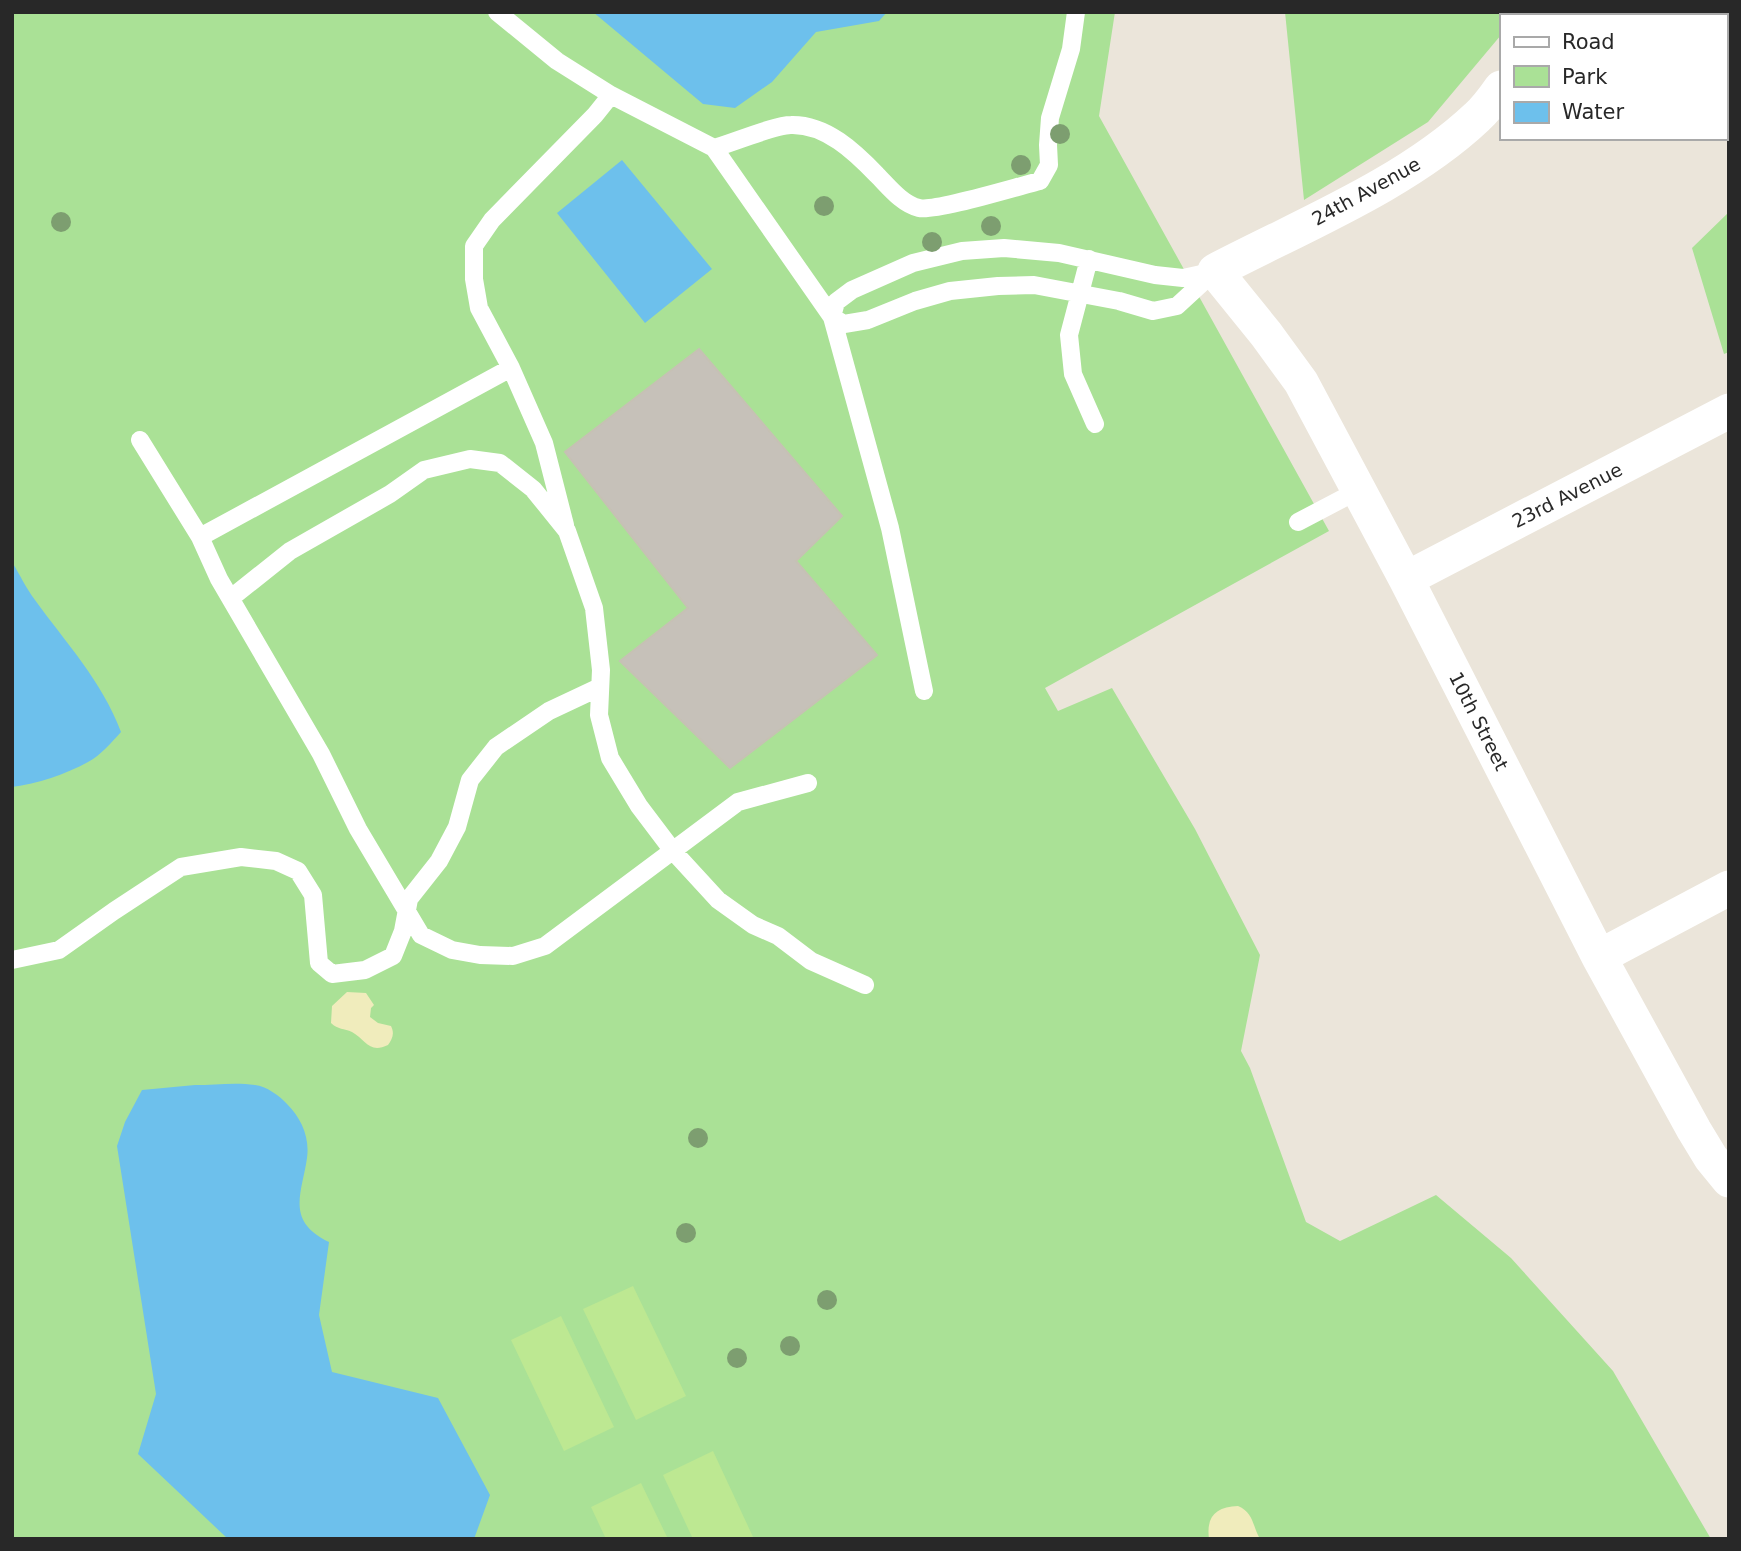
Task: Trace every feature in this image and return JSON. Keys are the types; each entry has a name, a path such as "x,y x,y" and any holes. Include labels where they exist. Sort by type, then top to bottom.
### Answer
{"street":[{"name":"24th Avenue","path":"1215,271 1375,189 1422,161 1478,116 1500,89"},
{"name":"10th Street","path":"1215,271 1301,382 1406,579 1599,957 1694,1130 1711,1158 1729,1180"},
{"name":"23rd Avenue","path":"1406,579 1729,411"},
{"path":"1599,957 1729,888"}],"lane":[{"path":"497,12 557,61 611,95 714,148 832,317 890,528 924,691"},
{"path":"714,148 790,125 817,129 858,155 906,202 921,209 1040,181 1049,165 1050,118 1071,49 1076,12"},
{"path":"611,95 595,115 492,219 474,246 474,279 479,308 511,368 544,443 567,531 594,608 601,670 599,715 610,758 639,806 673,851 718,900 752,925 778,936 811,961 864,985"},
{"path":"832,317 836,302 852,290 913,262 962,251 1004,248 1059,253 1155,275 1183,278 1215,271"},
{"path":"1088,259 1069,335 1073,374 1095,424"},
{"path":"832,317 844,324 868,320 915,301 950,291 1034,285 1119,301 1153,311 1177,306 1215,271"},
{"path":"200,537 511,368"},
{"path":"140,440 200,537 219,579 321,754 358,829 421,935 452,950 480,955 513,956 545,946 737,802 808,783"},
{"path":"231,598 290,551 390,494 424,471 470,458 500,463 533,489 567,531"},
{"path":"1298,522 1359,490"},
{"path":"12,960 59,950 181,867 241,857 276,861 298,871 313,895 318,963 332,974 365,970 393,956 409,900 439,861 457,827 470,780 496,747 550,711 600,687"}],"green space":[{"path":"12,12 1115,12 1099,116 1329,531 1045,688 1058,711 1112,688 1195,829 1260,955 1241,1051 1250,1068 1306,1222 1340,1241 1436,1195 1511,1258 1613,1371 1711,1539 12,1539"},
{"path":"1285,12 1511,12 1500,14 1500,36 1428,122 1304,200"},
{"path":"1729,212 1729,352 1724,354 1692,248"},
{"path":"633,1286 686,1396 636,1420 583,1309"},
{"path":"561,1316 614,1427 564,1451 511,1340"},
{"path":"713,1451 754,1539 693,1539 663,1475"},
{"path":"641,1483 668,1539 606,1539 591,1507"}],"sand":[{"path":"347,992 366,993 374,1005 370,1017 378,1023 391,1026 393,1032 388,1045 372,1047 352,1032 331,1023 332,1006"},
{"path":"1238,1506 1250,1516 1260,1539 1209,1539 1209,1524 1214,1514 1224,1508"}],"water":[{"path":"593,12 887,12 879,21 816,32 772,82 735,108 703,104"},
{"path":"622,160 712,269 645,323 557,213"},
{"path":"12,562 32,595 94,679 121,732 88,762 41,781 12,787"},
{"path":"195,1085 259,1086 281,1098 296,1115 306,1135 308,1150 300,1194 301,1215 315,1234 329,1242 319,1315 332,1372 438,1398 490,1495 474,1539 228,1539 138,1454 156,1394 117,1146 125,1122 142,1090"}],"building":[{"path":"699,349 842,516 796,561 877,655 730,768 620,661 688,608 565,452"}]}
